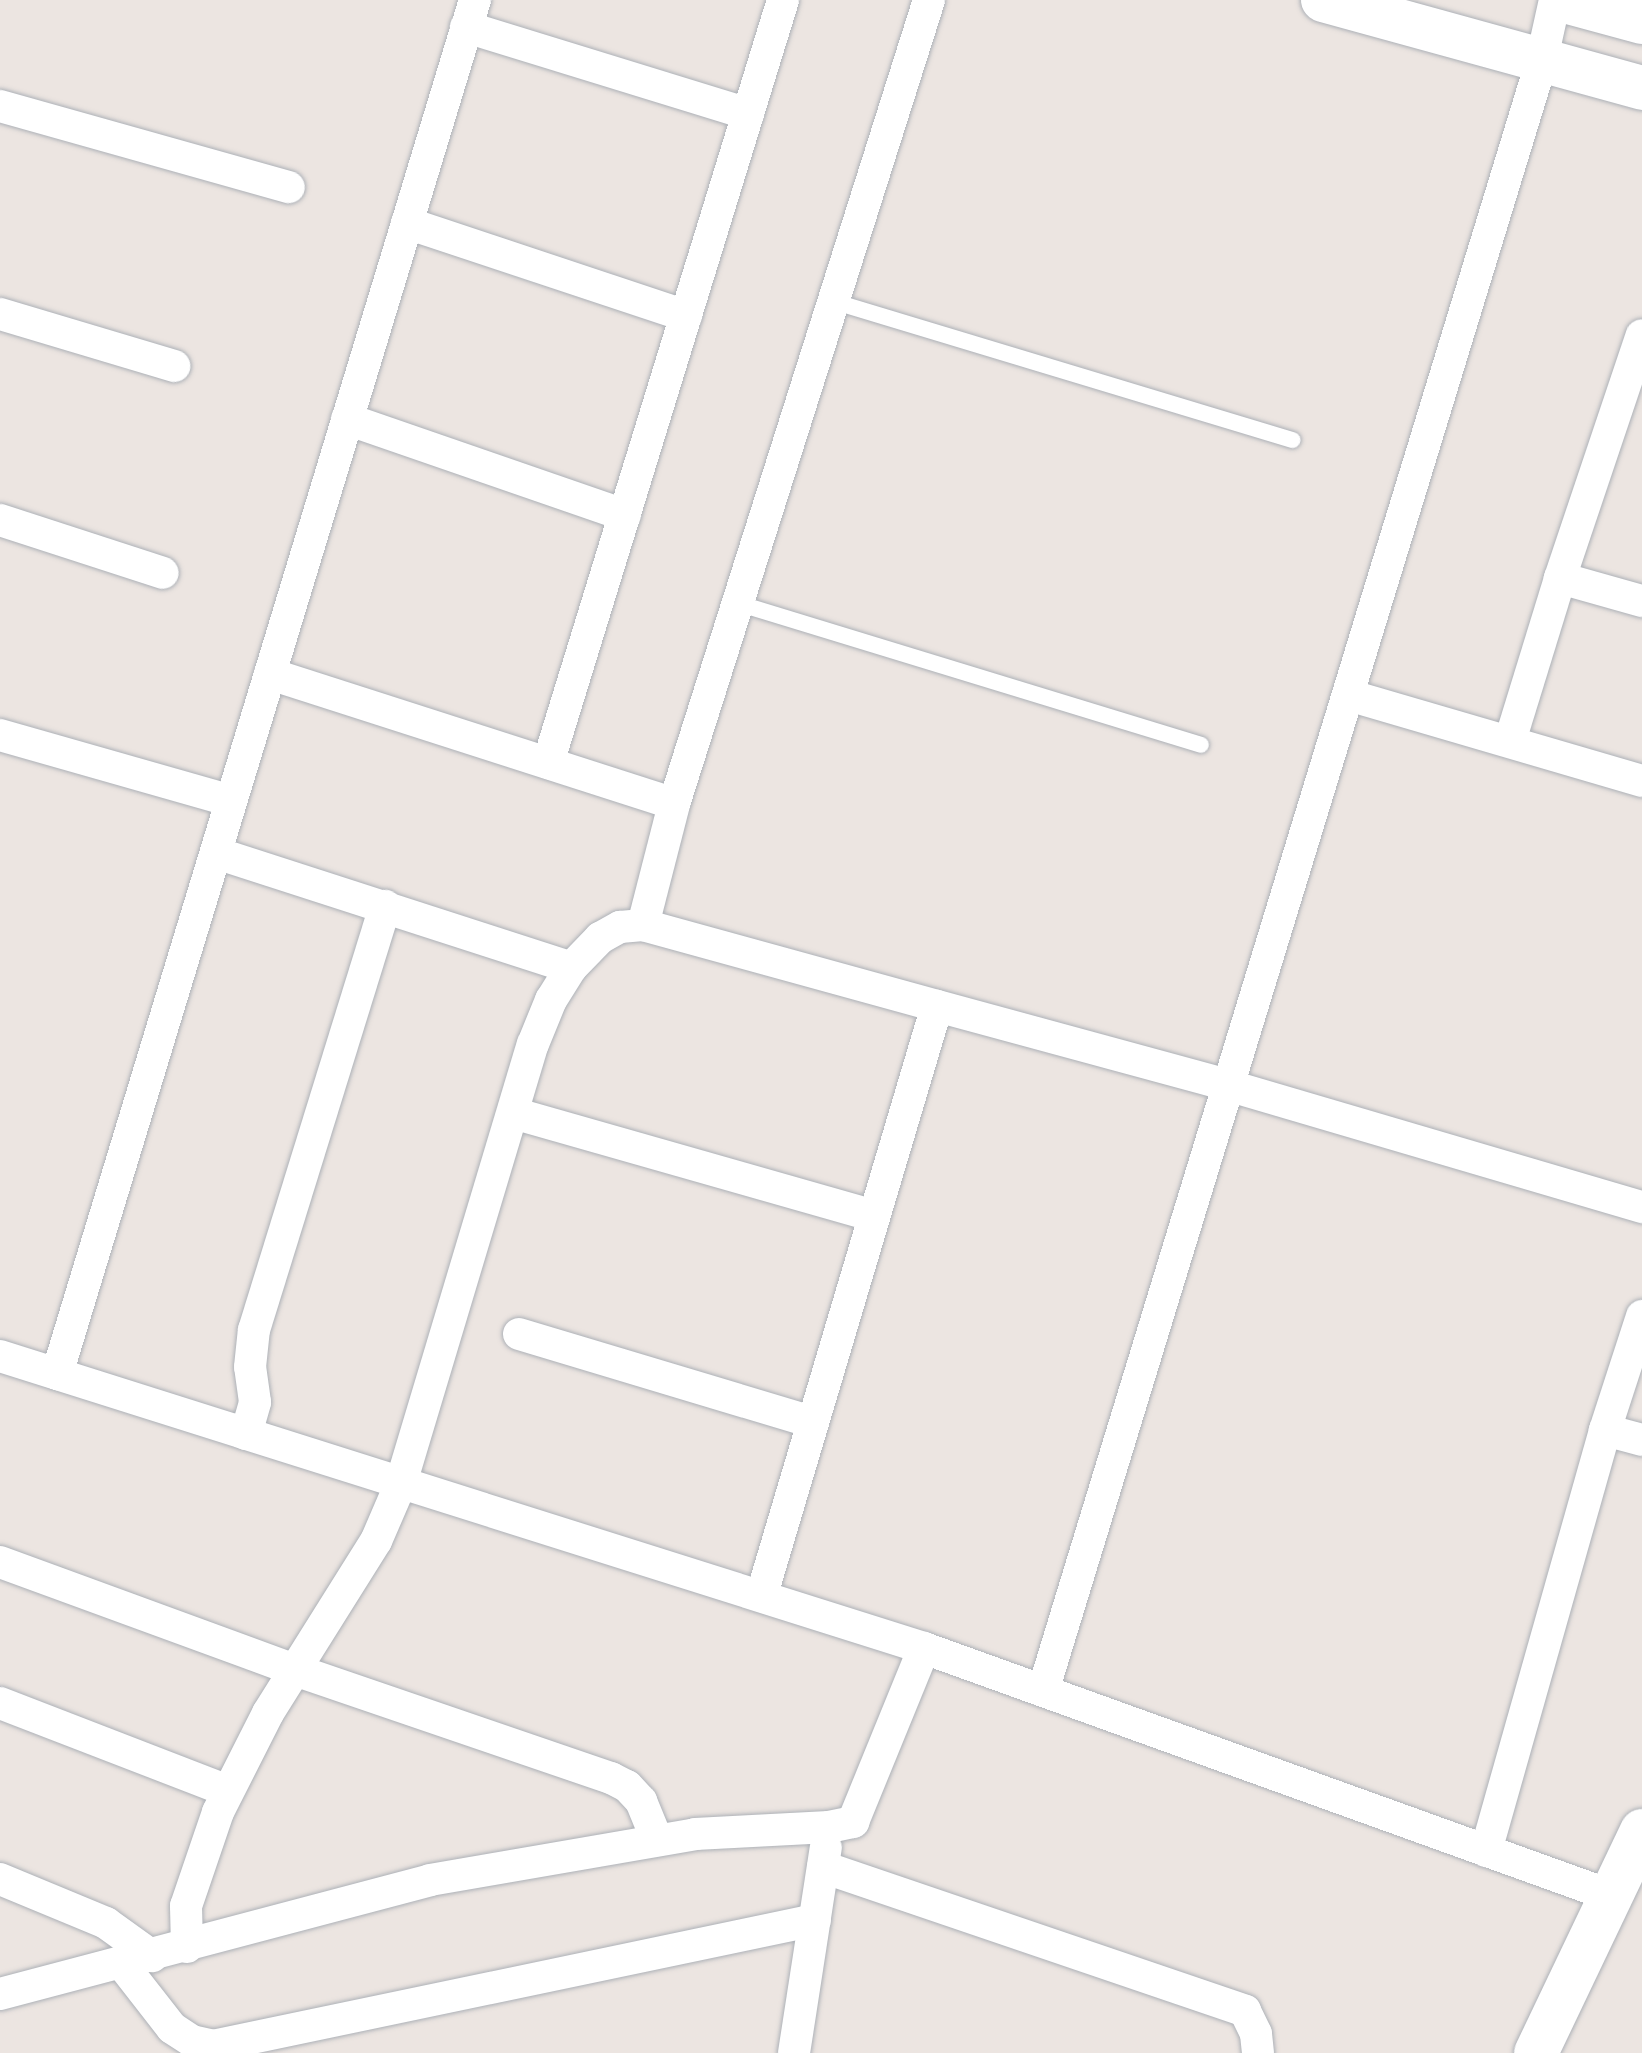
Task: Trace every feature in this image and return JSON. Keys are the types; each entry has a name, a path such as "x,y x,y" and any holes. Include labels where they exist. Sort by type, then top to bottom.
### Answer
{"main road":[{"path":"1323,0 1541,63 1642,88"},
{"path":"1561,0 1642,22"},
{"path":"1536,2053 1642,1831"}],"street":[{"path":"548,763 783,0"},
{"path":"643,925 674,804 929,0"},
{"path":"1043,1691 1541,63 1555,0"},
{"path":"57,1374 471,14 748,114"},
{"path":"0,106 289,187"},
{"path":"407,223 686,316"},
{"path":"0,314 174,366"},
{"path":"1510,741 1560,578 1642,335"},
{"path":"347,419 625,515"},
{"path":"0,520 163,573"},
{"path":"1560,578 1642,601"},
{"path":"270,674 674,804"},
{"path":"1348,695 1642,781"},
{"path":"0,735 231,801"},
{"path":"216,853 571,968"},
{"path":"246,1434 255,1402 250,1367 254,1330 385,906"},
{"path":"187,1947 186,1906 228,1791 268,1713 376,1541 401,1483 545,1015 571,968 600,938 620,927 643,925 1227,1085 1642,1207"},
{"path":"762,1594 937,1006"},
{"path":"513,1113 874,1216"},
{"path":"1486,1851 1605,1430 1642,1316"},
{"path":"519,1334 813,1422"},
{"path":"0,1356 762,1594 924,1648 1612,1896"},
{"path":"1605,1430 1642,1440"},
{"path":"0,1562 295,1670 611,1778 627,1786 641,1801 657,1840"},
{"path":"0,1994 187,1947 430,1880 695,1834 829,1827 853,1822 924,1648"},
{"path":"0,1703 228,1791"},
{"path":"794,2053 829,1827"},
{"path":"823,1867 1245,2011 1256,2034 1258,2053"},
{"path":"0,1879 106,1923 137,1960 172,2028 192,2041 213,2046 815,1920"}],"lane":[{"path":"832,301 1293,440"},
{"path":"737,603 1201,745"}]}
